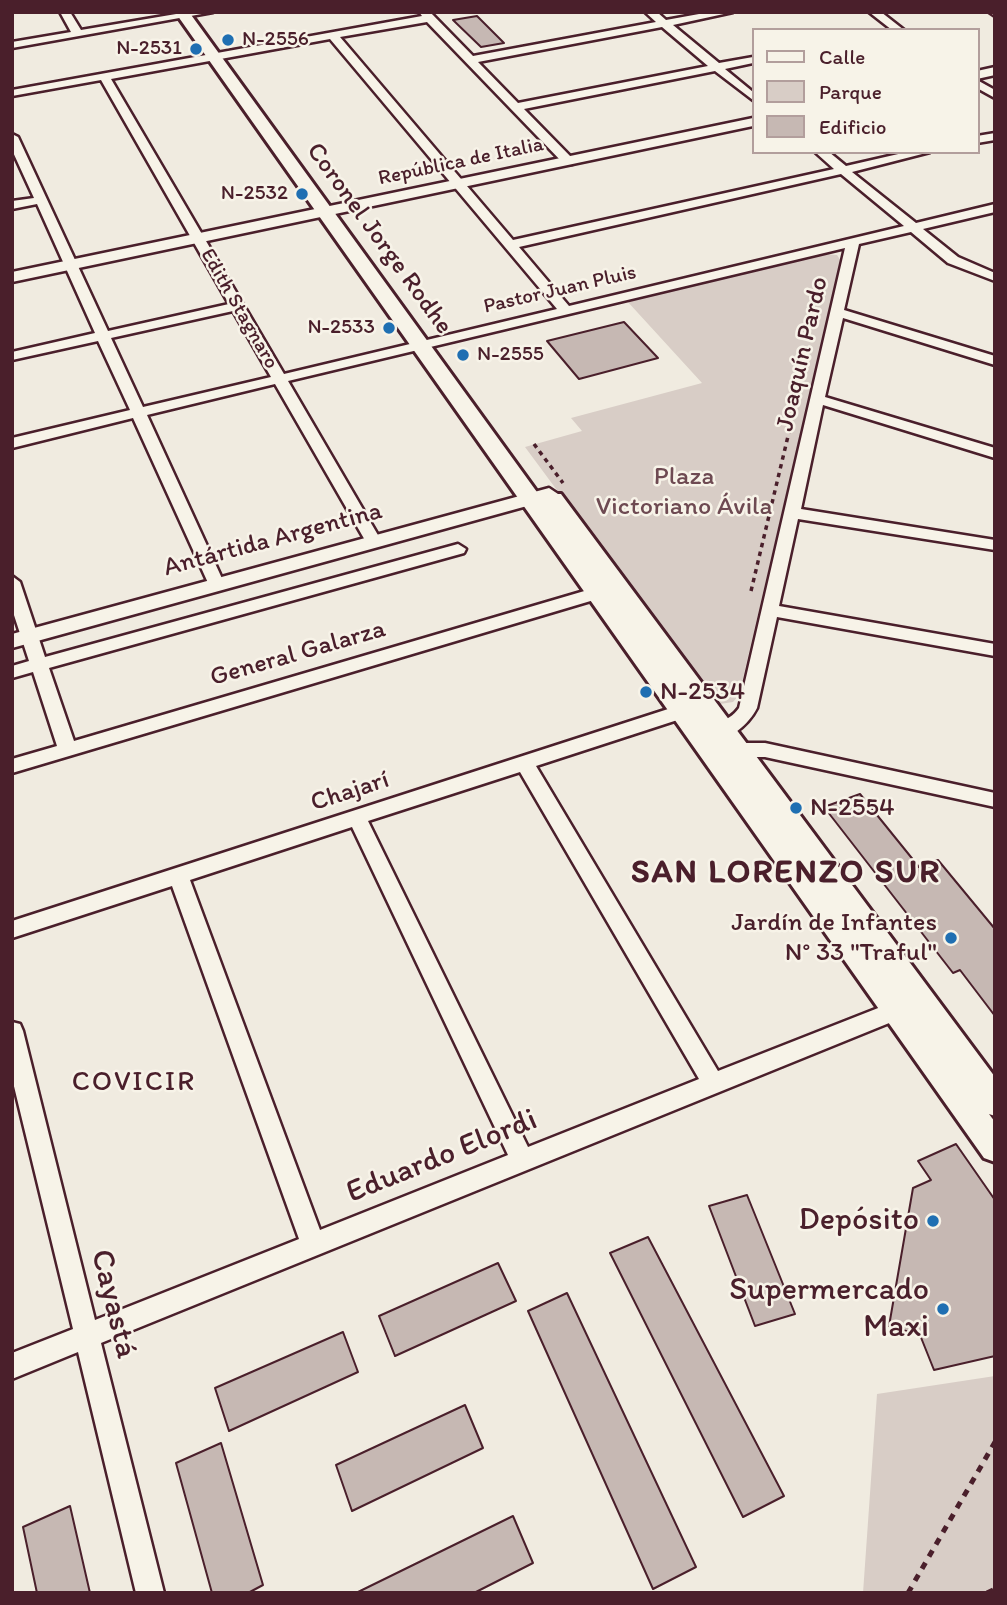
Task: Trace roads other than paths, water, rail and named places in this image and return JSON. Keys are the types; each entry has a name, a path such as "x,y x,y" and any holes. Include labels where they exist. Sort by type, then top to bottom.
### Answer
{"main road":[{"name":"Coronel Jorge Rodhe","path":"194,13 221,56 728,756 995,1101"},
{"name":"Coronel Jorge Rodhe","path":"539,496 598,593 693,708"},
{"name":"Coronel Jorge Rodhe","path":"728,756 896,1010 995,1147"}],"street":[{"path":"65,12 78,34"},
{"path":"650,12 752,96"},
{"path":"471,60 729,12"},
{"path":"874,12 897,28"},
{"path":"12,45 194,13"},
{"path":"12,93 333,36 427,15 568,160"},
{"path":"333,36 565,310"},
{"path":"516,107 752,60"},
{"name":"Edith Stagnaro","path":"104,76 374,542"},
{"path":"979,84 995,94"},
{"name":"República de Italia","path":"12,277 752,122"},
{"path":"13,143 217,585"},
{"path":"823,154 962,265 995,277"},
{"path":"510,245 915,154"},
{"path":"12,205 41,200"},
{"name":"Pastor Juan Pluis","path":"12,443 995,208"},
{"name":"Joaquín Pardo","path":"712,734 740,722 748,708 853,241"},
{"path":"12,356 238,306"},
{"path":"838,312 995,361"},
{"path":"818,400 995,453"},
{"name":"Antártida Argentina","path":"21,639 539,496"},
{"path":"792,513 995,545"},
{"path":"12,672 458,548"},
{"path":"12,582 21,639 39,665 67,750"},
{"name":"General Galarza","path":"12,766 598,593"},
{"path":"770,610 995,650"},
{"name":"Chajarí","path":"12,930 693,708"},
{"path":"728,756 752,749 771,751 995,800"},
{"path":"524,763 713,1083"},
{"path":"357,818 522,1160"},
{"path":"178,876 313,1245"},
{"name":"Eduardo Elordi","path":"12,1366 896,1010"},
{"name":"Cayastá","path":"12,1031 150,1593"}],"place":[{"name":"N-2556","path":"228,40"},
{"name":"N-2531","path":"196,49"},
{"name":"N-2532","path":"302,194"},
{"name":"N-2533","path":"389,328"},
{"name":"N-2555","path":"463,355"},
{"name":"N-2534","path":"646,692"},
{"name":"N-2554","path":"796,808"},
{"name":"Jardín de Infantes N° 33 \"Traful\"","path":"951,938"},
{"name":"Depósito","path":"933,1221"},
{"name":"Supermercado Maxi","path":"943,1309"}],"district":[{"name":"SAN LORENZO SUR","path":"786,874"},
{"name":"COVICIR","path":"134,1083"}],"park label":[{"name":"Plaza Victoriano Ávila","path":"684,492"}]}
